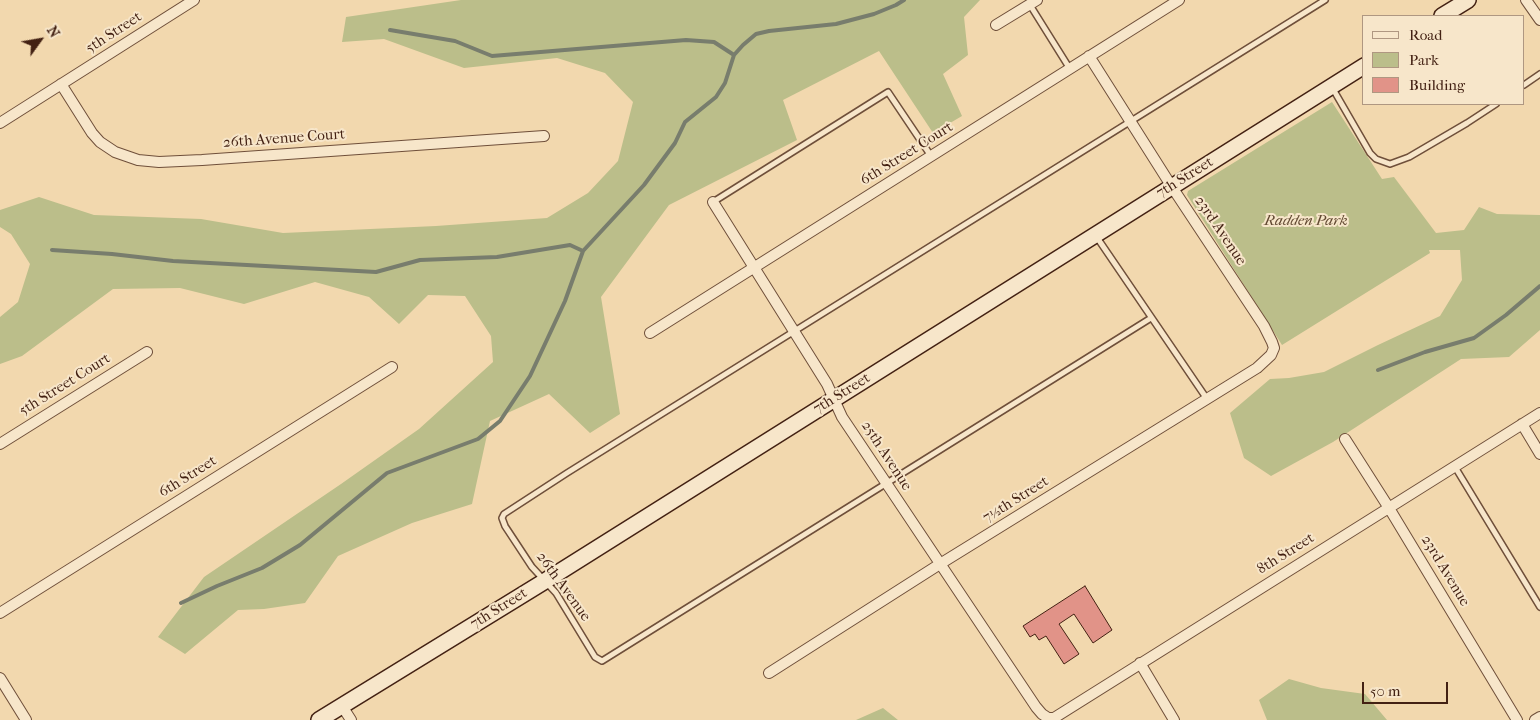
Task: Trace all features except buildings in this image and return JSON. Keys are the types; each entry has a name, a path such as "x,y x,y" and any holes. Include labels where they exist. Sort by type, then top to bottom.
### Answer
{"main road":[{"path":"1444,15 1468,0"},
{"name":"7th Street","path":"319,720 544,581 1362,67"}],"street":[{"name":"5th Street","path":"0,123 194,0"},
{"name":"6th Street Court","path":"650,332 1179,0"},
{"path":"1526,0 1540,20"},
{"path":"996,25 1034,2"},
{"name":"23rd Avenue","path":"1089,56 1172,187 1264,326 1274,348"},
{"name":"26th Avenue Court","path":"61,84 100,142 115,152 138,160 159,162 202,160 544,136"},
{"name":"25th Avenue","path":"712,202 827,384 842,417 1036,707 1048,718"},
{"name":"7½th Street","path":"769,673 940,564 1258,368 1267,360 1274,348"},
{"name":"5th Street Court","path":"0,444 147,352"},
{"name":"6th Street","path":"0,613 392,367"},
{"name":"8th Street","path":"1048,718 1054,718 1540,413"},
{"path":"1522,424 1540,454"},
{"name":"23rd Avenue","path":"1345,439 1389,508 1517,720"},
{"path":"1140,663 1174,720"},
{"path":"0,678 26,720"},
{"path":"342,706 351,720"},
{"path":"1535,720 1540,717"}],"lane":[{"path":"794,332 1324,0"},
{"path":"1034,2 1070,69"},
{"path":"1525,84 1540,74"},
{"path":"1332,86 1370,154 1376,159 1390,164 1417,152 1494,105"},
{"path":"712,202 888,92 931,156"},
{"path":"1095,234 1207,399"},
{"path":"886,484 1151,318"},
{"name":"26th Avenue","path":"794,332 566,473 504,514 502,518 505,526 532,567 556,593 595,657 602,661 886,484"},
{"path":"1455,466 1540,607"}],"green space":[{"path":"461,0 980,0 964,17 968,55 943,74 962,116 933,133 879,51 783,100 797,140 669,205 601,297 620,414 590,433 549,394 490,421 472,504 412,523 338,556 305,603 264,609 238,610 185,654 158,637 204,577 419,429 493,362 491,336 465,296 428,295 399,324 369,297 315,282 244,304 180,288 113,289 22,356 0,364 0,317 18,302 30,264 11,234 0,227 0,210 39,197 94,215 201,219 283,233 436,226 547,218 588,193 618,161 633,102 605,73 557,58 464,68 384,39 342,42 346,17"},
{"name":"Radden Park","path":"1332,102 1382,179 1394,177 1436,233 1464,230 1479,207 1497,214 1540,215 1540,330 1509,357 1461,359 1333,442 1271,476 1244,458 1230,413 1270,379 1324,372 1440,316 1462,280 1460,250 1429,250 1430,253 1282,345 1187,195 1188,191"},
{"path":"1289,679 1321,688 1365,694 1387,720 1267,720 1259,700"},
{"path":"883,708 898,720 856,720"}],"waterway":[{"path":"181,603 262,568 300,545 387,473 478,439 500,421 530,376 565,301 583,251 644,185 675,143 685,122 716,97 725,83 734,55 756,34 836,24 874,14 904,0"},
{"path":"390,30 455,41 492,56 686,40 714,42 734,55"},
{"path":"52,250 173,261 376,272 420,260 497,257 570,245 583,251"},
{"path":"1378,370 1425,352 1474,338 1506,315 1540,286"}]}
